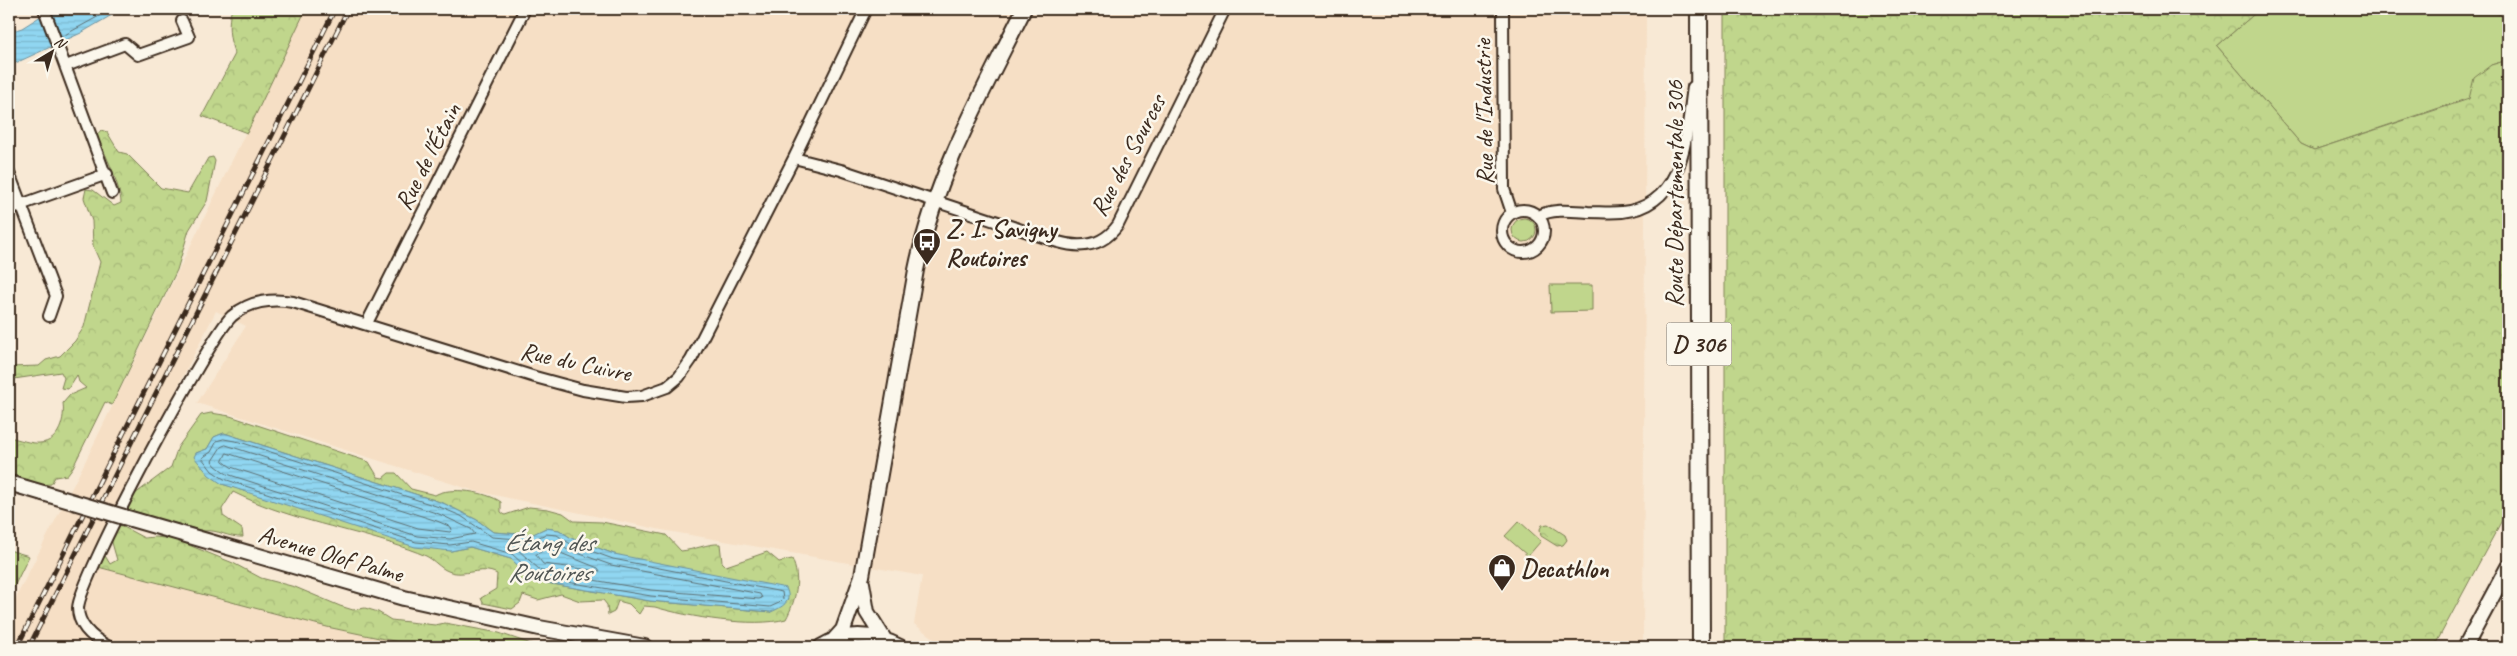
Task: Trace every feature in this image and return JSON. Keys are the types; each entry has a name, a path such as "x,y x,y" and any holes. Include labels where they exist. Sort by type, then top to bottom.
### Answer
{"main road":[{"path":"834,640 843,630 862,576 916,270 934,202 952,156 1024,9"},
{"name":"D 306","path":"1699,9 1699,46"},
{"name":"Route Départementale 306","path":"1699,46 1701,645"},
{"name":"Avenue Olof Palme","path":"9,483 404,598 539,628 645,647"},
{"path":"2465,647 2508,567"},
{"path":"862,576 864,602 867,612 884,640"},
{"path":"821,647 834,640 859,636 884,640 900,647"}],"street":[{"path":"44,9 107,174 112,193"},
{"name":"Rue de l'Étain","path":"366,323 525,9"},
{"name":"Rue du Cuivre","path":"109,647 93,638 83,626 78,609 80,594 111,528 178,404 229,319 255,303 278,300 366,323 535,377 583,390 626,397 655,393 673,382 691,360 794,158 866,9"},
{"name":"Rue des Sources","path":"794,158 841,170 1073,246 1091,245 1102,241 1118,225 1226,9"},
{"name":"Rue de l'Industrie","path":"1503,9 1504,190 1512,213"},
{"path":"66,66 125,44 138,55 189,37 182,21"},
{"path":"1539,216 1545,213 1560,211 1623,212 1653,201 1664,191 1673,181 1684,151 1699,46"},
{"path":"9,173 56,296 49,316"},
{"path":"9,209 107,174"},
{"path":"1521,210 1531,211 1539,216 1544,224 1545,234 1542,243 1526,253 1516,252 1508,247 1503,238 1502,229 1505,220 1512,213 1521,210"}],"shaded area":[{"path":"306,9 1646,9 1643,647 939,647 933,638 914,624 922,576 662,530 475,491 197,403 246,326 216,311 88,564 327,627 422,647 9,647 9,611 85,462"}],"green space":[{"path":"232,9 306,9 247,133 202,116 235,54 229,32"},
{"path":"1725,9 2260,9 2217,46 2301,144 2314,150 2469,99 2474,78 2491,65 2508,60 2508,509 2434,647 1725,647"},
{"path":"2260,9 2489,9 2508,19 2508,60 2491,65 2469,98 2314,150 2301,144 2217,46"},
{"path":"101,130 107,132 119,152 127,154 161,188 188,193 208,158 213,157 215,161 207,201 189,230 177,270 112,405 105,402 73,467 67,475 55,477 51,484 39,485 9,473 9,437 36,443 47,442 57,434 60,428 63,403 70,395 86,388 79,382 77,375 68,389 61,388 64,378 61,372 14,379 9,377 9,367 39,366 46,360 60,356 75,341 84,327 100,262 93,246 92,221 84,198 86,189 93,190 114,206 121,203 115,179 96,136"},
{"path":"1524,218 1529,219 1535,225 1535,235 1529,241 1524,242 1519,241 1513,235 1512,230 1513,225 1519,219"},
{"path":"1550,285 1592,285 1592,311 1551,312"},
{"path":"211,413 230,416 369,462 378,477 383,478 389,473 396,473 411,489 435,495 450,491 468,491 487,495 501,502 501,512 505,515 529,507 548,509 563,513 574,521 602,522 666,535 681,551 720,544 722,562 726,566 767,552 779,562 792,559 797,582 795,597 786,619 756,622 702,618 644,606 639,614 629,604 618,601 614,612 608,615 607,605 603,600 580,601 561,594 538,600 523,595 520,603 512,609 483,603 481,598 496,589 497,574 485,571 454,573 442,568 422,554 272,509 233,492 222,509 223,516 242,529 243,537 214,531 204,531 124,511 131,497 171,467 178,447 201,415","holes":["224,433 443,503 477,520 493,532 532,535 546,528 559,530 571,538 771,612 650,601 535,581 511,559 470,547 451,551 222,484 196,453 207,449 214,437"]},
{"path":"1519,521 1541,541 1528,556 1505,536"},
{"path":"118,524 144,538 174,539 233,563 261,578 295,587 353,610 365,608 378,612 391,620 435,625 445,623 499,633 540,647 422,647 327,627 98,567 104,554 110,564 117,560 111,539"},
{"path":"1548,524 1565,535 1567,540 1563,545 1557,546 1541,536 1540,529 1542,525"},
{"path":"9,550 29,556 9,597"}],"water":[{"path":"52,9 122,9 81,33 9,66 9,32 22,28"},
{"name":"Étang des Routoires","path":"224,433 443,503 477,520 493,532 531,535 546,528 559,530 571,538 614,554 786,588 788,597 782,606 771,612 650,601 535,581 511,559 470,547 451,551 415,547 222,484 209,475 194,457 196,453 207,449 214,437"}],"railway":[{"path":"17,647 335,9"},
{"path":"29,647 348,9"}],"place":[{"name":"Z. I. Savigny Routoires","path":"927,266"},
{"name":"Decathlon","path":"1502,592"}]}
